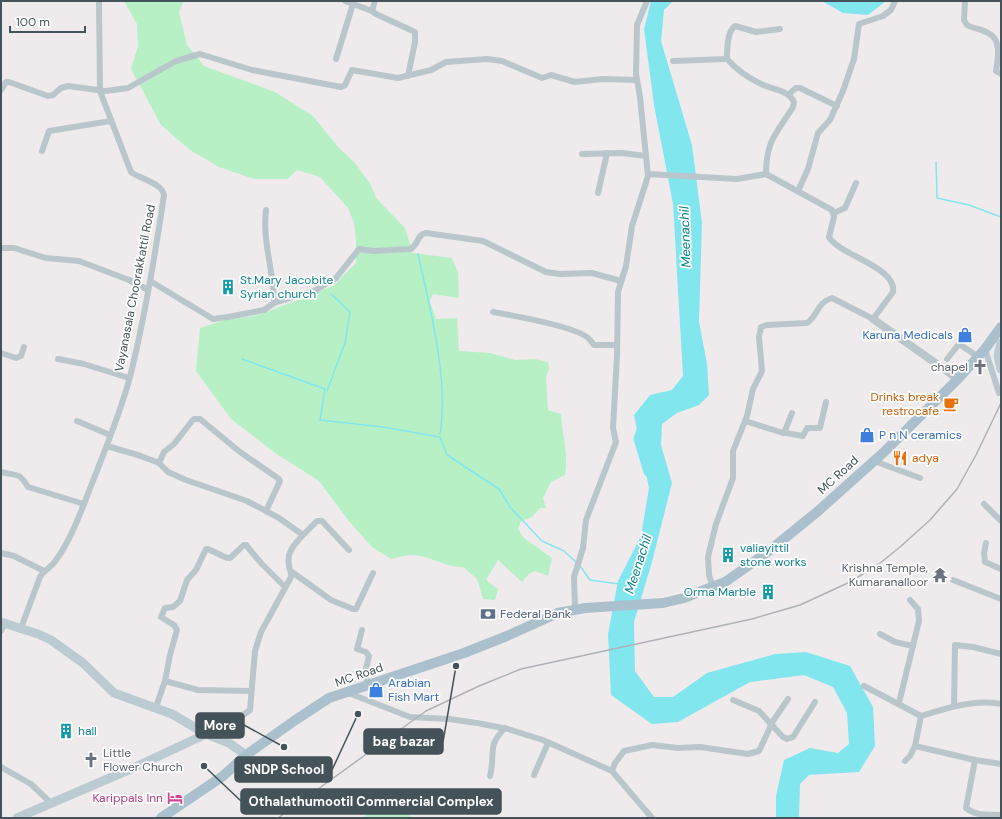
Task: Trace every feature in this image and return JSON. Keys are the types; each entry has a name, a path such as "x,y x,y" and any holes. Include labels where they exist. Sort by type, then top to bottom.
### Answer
{"main road":[{"name":"MC Road","path":"161,818 223,776 246,755 329,698 464,653 558,613 574,609 663,603 684,598 713,588 740,572 769,551 817,512 874,461 927,411 958,379 977,356 985,349 1001,327"},
{"path":"1001,343 998,356 1001,369"},
{"path":"2,625 21,628 51,640 83,663 114,693 156,707 194,725 206,734 236,747 246,755"},
{"path":"25,817 51,803 206,734"}],"street":[{"name":"Vayanasala Choorakkattil Road","path":"21,628 40,577 44,571 57,560 84,504 107,446 129,378 155,255 164,191 131,172 100,91 99,1"},
{"path":"345,1 372,11 415,32 415,42 408,76"},
{"path":"372,11 375,1"},
{"path":"574,609 573,584 589,511 616,442 613,428 617,345 617,300 626,266 632,226 648,174 637,80 637,25 647,1"},
{"path":"798,191 808,169 818,133 830,120 837,106 854,59 859,24 883,16 891,10 895,1"},
{"path":"965,1 964,20 967,26 989,33 995,38 998,48 996,71 1001,74"},
{"path":"336,59 353,4"},
{"path":"726,58 730,32 735,26 740,26 756,32 780,29"},
{"path":"1,90 6,82 48,96 53,95 61,88 68,86 100,91 128,88 176,61 200,54 252,70 334,87 341,87 345,85 352,70 398,78 431,70 446,62 487,59 502,61 542,78 551,75 575,82 602,79 637,80"},
{"path":"672,61 726,58 744,75 761,84 789,94 794,102 793,107 772,138 768,151 766,174"},
{"path":"789,94 796,88 800,88 837,106"},
{"path":"42,151 50,131 111,121"},
{"path":"582,154 607,152 646,156"},
{"path":"598,193 607,152"},
{"path":"648,174 737,179 766,174 825,206 834,213"},
{"path":"834,213 845,208 856,183"},
{"path":"266,210 264,227 274,289 274,303"},
{"path":"834,213 829,237 833,243 877,269 888,278 894,288 893,292 873,319"},
{"path":"150,281 213,319 264,310 274,303 316,290 336,278 359,249 374,251 410,249 414,247 420,235 426,233 483,241 546,272 559,274 592,273 621,281"},
{"path":"1,248 14,248 46,258 79,261 148,290"},
{"path":"713,588 709,575 708,557 716,524 734,478 733,451 745,421 753,389 762,371 758,337 761,327 767,325 808,323 812,320 824,301 832,298 873,319 958,379"},
{"path":"493,312 552,324 582,334 588,337 594,344 617,345"},
{"path":"947,359 959,344 977,356"},
{"path":"1,353 16,358 21,356 24,347"},
{"path":"985,349 999,393"},
{"path":"58,359 84,364 129,378"},
{"path":"745,421 784,433 803,436 807,428 820,428 826,402"},
{"path":"784,433 792,412"},
{"path":"159,463 164,452 174,444 192,421 194,419 200,419 240,452 279,479 278,486 266,511"},
{"path":"77,421 110,435"},
{"path":"107,446 159,463 168,472 186,480 247,501 266,511 303,535"},
{"path":"874,461 920,478"},
{"path":"1,472 20,476 24,479 28,487 84,504"},
{"path":"984,504 1001,521"},
{"path":"349,550 322,521 317,521 290,551 288,559 292,572 331,600 354,609 356,609 373,573"},
{"path":"986,543 984,553 985,562 1001,569"},
{"path":"156,707 165,681 177,630 174,625 161,617 166,608 173,607 182,597 187,580 196,570 206,549 230,558 244,545 246,545 285,587"},
{"path":"1,553 14,556 44,571"},
{"path":"219,740 224,729 250,710 257,644 261,632 292,572"},
{"path":"953,580 1001,599"},
{"path":"899,703 919,621 918,609 910,600"},
{"path":"362,630 357,649 366,652 369,656 365,673 368,685"},
{"path":"880,634 895,642 913,646"},
{"path":"954,706 955,645 973,646 1001,654"},
{"path":"165,681 198,690 251,691"},
{"path":"864,686 899,703 921,716 954,706 984,702 1001,704"},
{"path":"346,692 410,717 449,719 505,728 548,743 612,771 652,818"},
{"path":"733,700 759,711 783,737 787,739 793,737 815,702"},
{"path":"612,771 615,763 624,751 652,745 678,748 700,747 740,753 752,753 759,751 772,725 788,700"},
{"path":"905,761 910,756 915,746 921,716"},
{"path":"490,776 493,764 492,752 496,738 505,728"},
{"path":"534,775 548,743"},
{"path":"915,746 975,760 1001,764"},
{"path":"975,760 966,808 974,814 984,816 1001,815"},
{"path":"1,767 31,784 51,803"}],"green space":[{"path":"124,1 184,1 179,12 187,45 204,66 275,92 313,116 338,147 355,163 371,185 376,198 405,228 413,253 452,258 458,272 459,298 433,294 430,301 436,319 457,318 459,351 490,353 515,360 535,359 548,362 549,369 546,377 548,410 561,414 566,453 565,475 551,482 543,498 546,508 540,508 532,517 521,521 518,529 524,538 552,558 548,576 535,571 529,574 522,582 498,560 486,580 498,589 495,600 483,599 477,579 463,567 450,566 419,556 409,555 391,559 372,547 348,520 319,481 275,453 231,419 196,371 200,328 226,320 259,315 333,286 356,263 354,223 348,208 320,177 297,170 287,179 254,179 219,167 190,150 161,125 131,69 138,46 137,24"},
{"path":"384,800 399,806 412,818 364,818 370,804"}],"water":[{"path":"651,1 673,1 664,10 661,41 692,145 702,223 699,322 707,364 709,395 699,405 677,413 662,424 661,445 672,483 652,562 634,622 635,671 654,697 673,697 707,673 775,654 806,652 850,666 873,707 875,746 859,772 809,775 800,784 799,818 776,818 776,796 784,760 810,748 838,753 849,744 847,713 833,687 804,675 750,682 678,722 652,724 611,695 608,634 618,581 641,536 649,488 634,415 650,395 672,390 683,376 673,204 654,105 644,29"},
{"path":"822,1 886,1 868,15 843,13"}],"waterway":[{"path":"936,162 937,198 969,205 1001,217"},
{"path":"418,254 433,321 440,367 442,390 440,434"},
{"path":"327,391 345,343 350,312 331,294"},
{"path":"242,359 325,389 320,420 383,427 440,437 447,455 499,489 510,507 542,541 564,551 576,562"},
{"name":"Meenachil","path":"642,427 638,439 648,472"},
{"path":"580,566 590,580 619,584"}],"railway":[{"path":"278,818 426,711 479,686 521,669 752,619 800,605 850,582 879,564 900,547 930,520 957,489 976,455 1001,403"}],"place":[{"name":"St.Mary Jacobite Syrian church","path":"228,287"},
{"name":"Karuna Medicals","path":"965,335"},
{"name":"chapel","path":"980,367"},
{"name":"Drinks break restrocafe","path":"951,404"},
{"name":"P n N ceramics","path":"867,435"},
{"name":"adya","path":"900,458"},
{"name":"valiayittil stone works","path":"728,555"},
{"name":"Krishna Temple, Kumaranalloor","path":"940,575"},
{"name":"Orma Marble","path":"768,592"},
{"name":"Federal Bank","path":"488,614"},
{"name":"bag bazar","path":"456,666"},
{"name":"Arabian Fish Mart","path":"376,690"},
{"name":"SNDP School","path":"358,714"},
{"name":"hall","path":"66,731"},
{"name":"More","path":"284,747"},
{"name":"Little Flower Church","path":"91,760"},
{"name":"Othalathumootil Commercial Complex","path":"204,766"},
{"name":"Karippals Inn","path":"175,798"}]}
